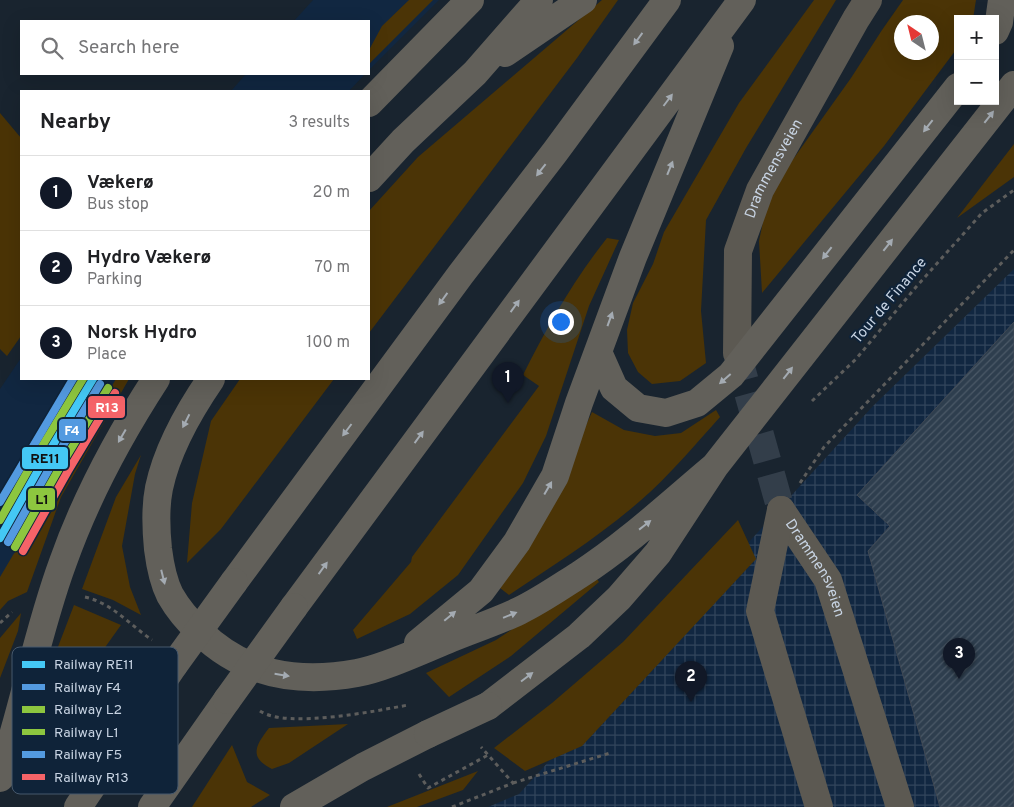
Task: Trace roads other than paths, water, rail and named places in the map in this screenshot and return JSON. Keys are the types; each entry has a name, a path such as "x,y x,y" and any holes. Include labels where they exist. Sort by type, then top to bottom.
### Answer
{"highway":[{"path":"370,102 470,0"},
{"path":"370,177 403,141 475,73 539,0"},
{"path":"475,73 583,0"},
{"path":"178,659 461,274 555,152 667,0"},
{"path":"999,22 1002,0"},
{"path":"400,659 480,591 517,542 555,476 633,257 739,4"},
{"path":"178,770 294,608 739,4"},
{"path":"294,807 362,767 488,706 579,636 619,598 658,553 715,466 1014,85"},
{"path":"598,352 614,388 638,408 666,413 697,403 731,375 954,92"},
{"path":"38,647 62,563 83,510 111,455 155,380"},
{"path":"210,380 198,398 172,450 159,488 155,525 160,563 165,586 176,606 192,625 214,646 240,661 268,673 298,678 358,672 400,659 520,610 580,574 648,524 715,466"},
{"path":"0,778 12,736"},
{"path":"78,807 87,794"},
{"path":"152,807 161,794"}],"lane":[{"name":"Drammensveien","path":"736,353 738,252 760,190 868,0"},
{"name":"Drammensveien","path":"819,807 760,611 781,510 828,580 900,807"}],"tunnel":[{"path":"737,353 781,510"}],"rail line":[{"name":"F5","path":"0,502 72,380"},
{"name":"L2","path":"0,520 82,380"},
{"name":"RE11","path":"0,538 45,458 92,380"},
{"name":"F4","path":"8,542 100,384"},
{"name":"L1","path":"15,547 60,467 108,388"},
{"name":"R13","path":"23,551 115,393"}],"place":[{"name":"Vækerø","path":"508,403"},
{"name":"Norsk Hydro","path":"959,679"},
{"name":"Hydro Vækerø","path":"691,702"}]}
